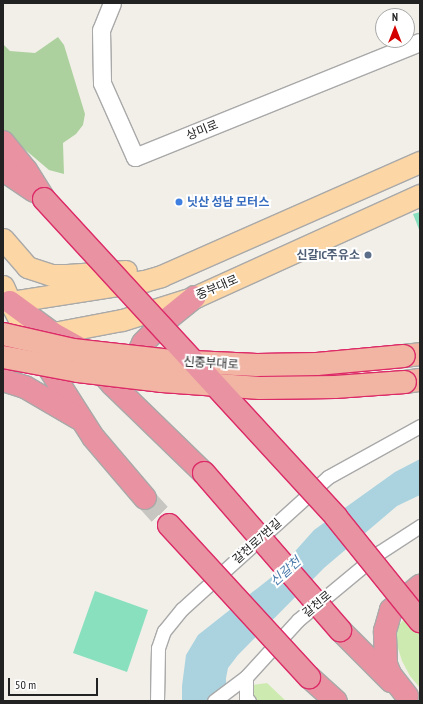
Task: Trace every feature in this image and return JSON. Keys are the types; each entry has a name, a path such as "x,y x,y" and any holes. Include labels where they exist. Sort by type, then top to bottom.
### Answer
{"highway":[{"path":"3,142 26,170 44,199 336,517 420,621"},
{"path":"3,170 44,199"},
{"path":"5,296 52,333 81,349 112,384 204,473"},
{"path":"195,297 165,321 142,343 133,363 132,376 136,389 204,473 340,630 411,698"},
{"name":"신중부대로","path":"3,334 73,350 171,361 249,365 318,364 420,354"},
{"path":"30,338 81,420 145,498"},
{"name":"신중부대로","path":"3,357 78,371 139,379 260,388 335,387 420,380"},
{"path":"3,380 26,387 81,420"},
{"path":"169,525 332,701"},
{"path":"411,698 390,674 386,664 384,631 391,610 420,586"},
{"path":"309,677 336,701"}],"main road":[{"path":"30,338 5,296 144,281 161,276 420,162"},
{"name":"중부대로","path":"3,344 122,320 195,297 420,195"},
{"path":"3,239 27,267 51,275 67,276 183,267"}],"street":[{"name":"상미로","path":"112,3 101,30 102,83 134,157 420,42"},
{"name":"갈천로7번길","path":"157,701 158,648 164,631 182,610 328,477 420,426"},
{"name":"갈천로","path":"219,697 246,677 298,620 380,552 420,526"},
{"path":"246,677 246,698 249,701"}],"green space":[{"path":"58,37 64,45 85,114 83,125 76,134 63,143 64,174 49,170 9,136 3,129 3,44 10,51 35,53"},
{"path":"420,212 420,232 413,214"},
{"path":"95,591 148,610 127,672 73,653"},
{"path":"420,605 420,688 410,676 402,661 397,645 397,634 399,625"},
{"path":"267,683 286,701 251,701 249,699 253,685"}],"water":[{"name":"신갈천","path":"420,459 420,495 397,506 324,568 238,655 228,668 226,678 226,701 182,701 182,686 186,655 198,635 273,576 314,530 395,472"}],"tunnel":[{"path":"145,498 169,525"}],"place":[{"name":"닛산 성남 모터스","path":"179,202"},
{"name":"신갈IC주유소","path":"368,255"}]}
